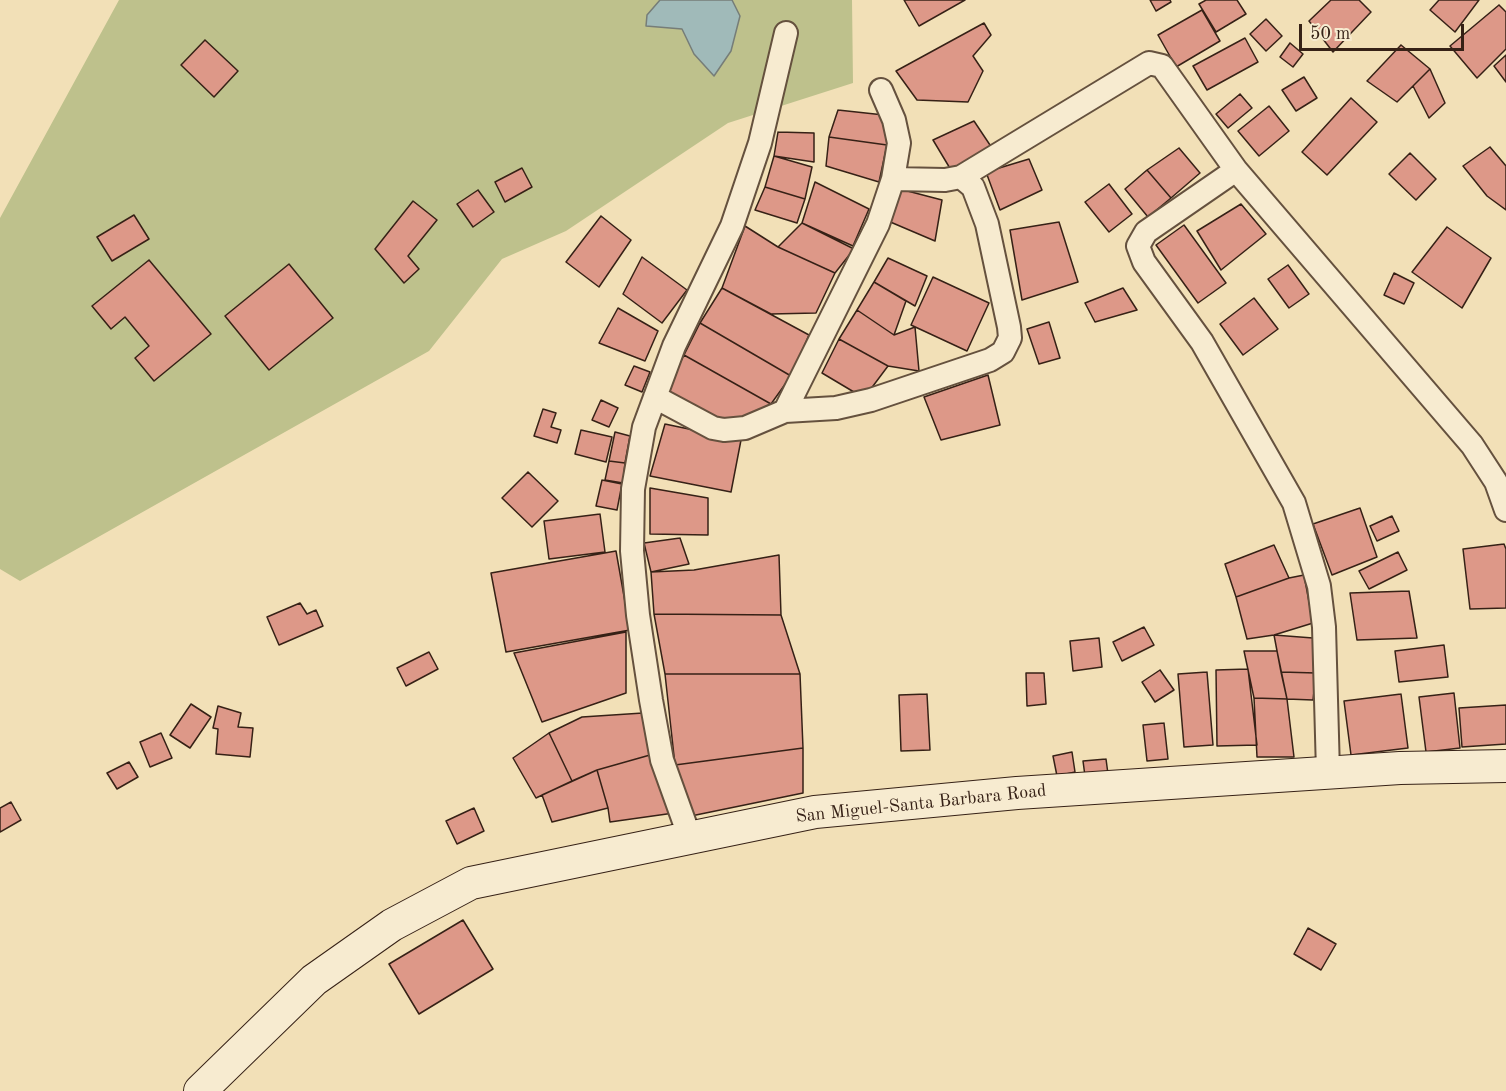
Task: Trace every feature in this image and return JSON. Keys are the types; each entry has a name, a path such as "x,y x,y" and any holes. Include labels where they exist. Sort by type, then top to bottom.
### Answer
{"main road":[{"name":"San Miguel-Santa Barbara Road","path":"200,1091 314,980 392,925 471,883 815,812 1017,793 1328,772 1506,766"}],"street":[{"path":"690,838 660,750 638,615 632,551 633,489 644,427 655,397 674,346 732,226 760,143 786,33"},
{"path":"893,179 945,180 961,177 1149,63 1162,66 1168,71 1236,170 1472,445 1496,482 1506,510"},
{"path":"785,411 878,224 893,179 899,143 894,120 881,90"},
{"path":"1236,170 1146,232 1138,246 1144,262 1202,342 1294,503 1319,586 1327,651 1328,772"},
{"path":"655,397 713,428 724,430 745,428 785,411 836,408 871,400 990,360 1003,352 1010,338 1009,327 987,224 973,187 961,177"}],"green space":[{"path":"119,0 852,0 853,83 728,123 566,231 502,259 429,351 20,581 0,569 0,218"}],"water":[{"path":"660,0 732,0 740,16 731,51 714,76 694,54 682,29 646,26 647,15"}],"building":[{"path":"904,0 965,0 919,26"},
{"path":"1150,0 1170,0 1171,2 1156,11"},
{"path":"1206,0 1237,0 1246,14 1216,32 1199,4"},
{"path":"1331,0 1359,0 1371,12 1333,52 1309,21"},
{"path":"1439,0 1479,0 1455,32 1430,10"},
{"path":"1499,5 1506,12 1506,49 1477,78 1450,46"},
{"path":"1202,10 1220,41 1176,67 1158,35"},
{"path":"1266,19 1282,36 1266,51 1250,34"},
{"path":"984,23 991,35 973,56 983,71 968,102 917,100 896,71"},
{"path":"1245,38 1258,62 1207,90 1193,66"},
{"path":"205,40 238,71 214,97 181,65"},
{"path":"1290,43 1303,54 1293,67 1280,57"},
{"path":"1401,45 1430,69 1397,102 1367,81"},
{"path":"1506,55 1506,82 1494,66"},
{"path":"1430,69 1445,103 1429,118 1413,86"},
{"path":"1304,77 1317,98 1296,111 1282,90"},
{"path":"1240,94 1252,108 1228,128 1216,114"},
{"path":"1351,98 1377,122 1327,175 1302,152"},
{"path":"1269,106 1289,131 1259,156 1238,131"},
{"path":"838,110 884,115 887,145 829,137"},
{"path":"974,121 992,148 951,170 933,140"},
{"path":"778,132 814,133 814,162 774,156"},
{"path":"829,137 887,145 879,182 826,166"},
{"path":"1490,147 1506,166 1506,210 1487,196 1463,166"},
{"path":"1179,148 1200,173 1171,198 1147,170"},
{"path":"1410,153 1436,179 1416,200 1389,174"},
{"path":"774,156 812,167 805,199 765,187"},
{"path":"1029,159 1042,190 1000,210 986,172"},
{"path":"522,168 532,187 505,202 495,182"},
{"path":"1147,170 1171,198 1148,217 1125,189"},
{"path":"815,182 869,209 853,246 802,223"},
{"path":"1109,184 1132,214 1109,232 1085,202"},
{"path":"765,187 805,199 797,223 755,210"},
{"path":"896,188 942,200 935,241 888,221"},
{"path":"478,190 494,212 473,227 457,204"},
{"path":"413,201 437,220 408,256 419,269 404,283 375,249"},
{"path":"1241,204 1266,234 1221,270 1197,231"},
{"path":"134,215 149,239 112,261 97,237"},
{"path":"601,216 631,240 599,287 566,262"},
{"path":"1059,222 1078,282 1022,300 1010,230"},
{"path":"802,223 854,249 835,273 778,247"},
{"path":"1184,225 1226,283 1198,303 1156,245"},
{"path":"745,226 778,247 835,273 816,313 771,314 722,288"},
{"path":"1447,227 1491,258 1462,308 1412,272"},
{"path":"642,257 687,290 662,323 623,294"},
{"path":"888,258 927,276 915,306 874,282"},
{"path":"149,260 211,334 154,381 135,358 149,346 125,317 111,329 92,306"},
{"path":"289,264 333,318 269,370 225,316"},
{"path":"1288,265 1309,294 1289,308 1268,279"},
{"path":"1394,273 1414,283 1404,304 1384,295"},
{"path":"933,277 989,303 967,351 911,325"},
{"path":"874,282 906,301 894,335 857,310"},
{"path":"722,288 809,335 791,376 700,323"},
{"path":"1123,288 1137,310 1095,322 1085,303"},
{"path":"1254,298 1278,329 1243,355 1220,324"},
{"path":"618,308 658,331 645,361 599,343"},
{"path":"857,310 894,335 915,327 919,371 888,366 839,339"},
{"path":"1049,322 1060,358 1039,364 1027,329"},
{"path":"700,323 791,376 771,404 684,355"},
{"path":"839,339 888,366 864,398 822,373"},
{"path":"684,355 771,404 724,428 666,391"},
{"path":"634,366 650,372 642,392 625,385"},
{"path":"988,375 1000,425 941,440 924,397"},
{"path":"601,400 618,408 609,427 592,420"},
{"path":"543,409 556,413 551,427 561,430 557,443 534,436"},
{"path":"665,424 741,440 731,492 650,476"},
{"path":"581,430 612,437 606,462 575,454"},
{"path":"615,432 630,436 625,463 609,461"},
{"path":"609,461 625,463 623,483 605,480"},
{"path":"528,472 558,501 532,527 502,498"},
{"path":"602,480 622,484 617,510 596,506"},
{"path":"650,488 708,498 708,535 650,534"},
{"path":"1360,508 1377,557 1332,575 1313,524"},
{"path":"600,514 605,552 549,559 544,521"},
{"path":"1392,516 1399,531 1377,541 1370,526"},
{"path":"680,538 689,564 651,572 644,543"},
{"path":"1504,544 1506,549 1506,608 1470,609 1463,549"},
{"path":"1274,545 1289,578 1236,597 1225,564"},
{"path":"616,551 630,630 506,652 491,573"},
{"path":"1398,552 1407,570 1369,589 1359,571"},
{"path":"779,555 781,615 654,614 651,572 694,570"},
{"path":"1304,575 1313,623 1274,635 1247,639 1236,597"},
{"path":"1409,591 1417,638 1357,640 1350,593"},
{"path":"300,603 307,614 316,610 323,626 279,645 267,617"},
{"path":"654,614 781,615 800,674 665,674"},
{"path":"1144,627 1154,645 1122,661 1113,642"},
{"path":"626,632 626,693 542,722 514,653"},
{"path":"1274,635 1313,638 1316,673 1281,672"},
{"path":"1099,638 1102,667 1073,671 1070,641"},
{"path":"1444,645 1448,677 1399,682 1395,651"},
{"path":"1244,651 1277,651 1287,699 1254,698"},
{"path":"429,652 438,669 406,686 397,668"},
{"path":"1248,669 1257,745 1217,746 1216,670"},
{"path":"1160,670 1174,690 1155,702 1142,682"},
{"path":"1207,672 1213,745 1184,747 1178,674"},
{"path":"1281,672 1316,673 1313,700 1287,699"},
{"path":"1026,673 1044,673 1046,704 1027,706"},
{"path":"665,674 800,674 803,748 675,765"},
{"path":"1454,693 1460,748 1426,752 1419,697"},
{"path":"927,694 930,750 901,751 899,695"},
{"path":"1401,694 1408,748 1351,755 1344,701"},
{"path":"1254,698 1287,699 1294,757 1257,757"},
{"path":"191,704 211,717 190,748 170,735"},
{"path":"1506,705 1506,744 1462,747 1459,708"},
{"path":"218,706 241,713 238,727 253,728 250,757 216,754 218,729 213,728"},
{"path":"643,713 650,755 597,770 572,781 549,733 582,717"},
{"path":"1164,723 1168,759 1147,761 1143,725"},
{"path":"161,733 172,758 150,767 140,742"},
{"path":"549,733 572,781 536,798 513,758"},
{"path":"803,748 803,793 691,816 675,765"},
{"path":"1072,752 1075,772 1057,776 1053,756"},
{"path":"650,755 674,813 610,822 597,770"},
{"path":"1106,759 1108,774 1085,776 1083,761"},
{"path":"129,762 138,777 117,789 107,773"},
{"path":"597,770 608,808 552,822 542,795"},
{"path":"11,802 21,820 0,832 0,808"},
{"path":"474,808 484,831 457,844 446,821"},
{"path":"463,920 493,969 419,1014 389,964"},
{"path":"1308,928 1336,944 1321,970 1294,954"}]}
